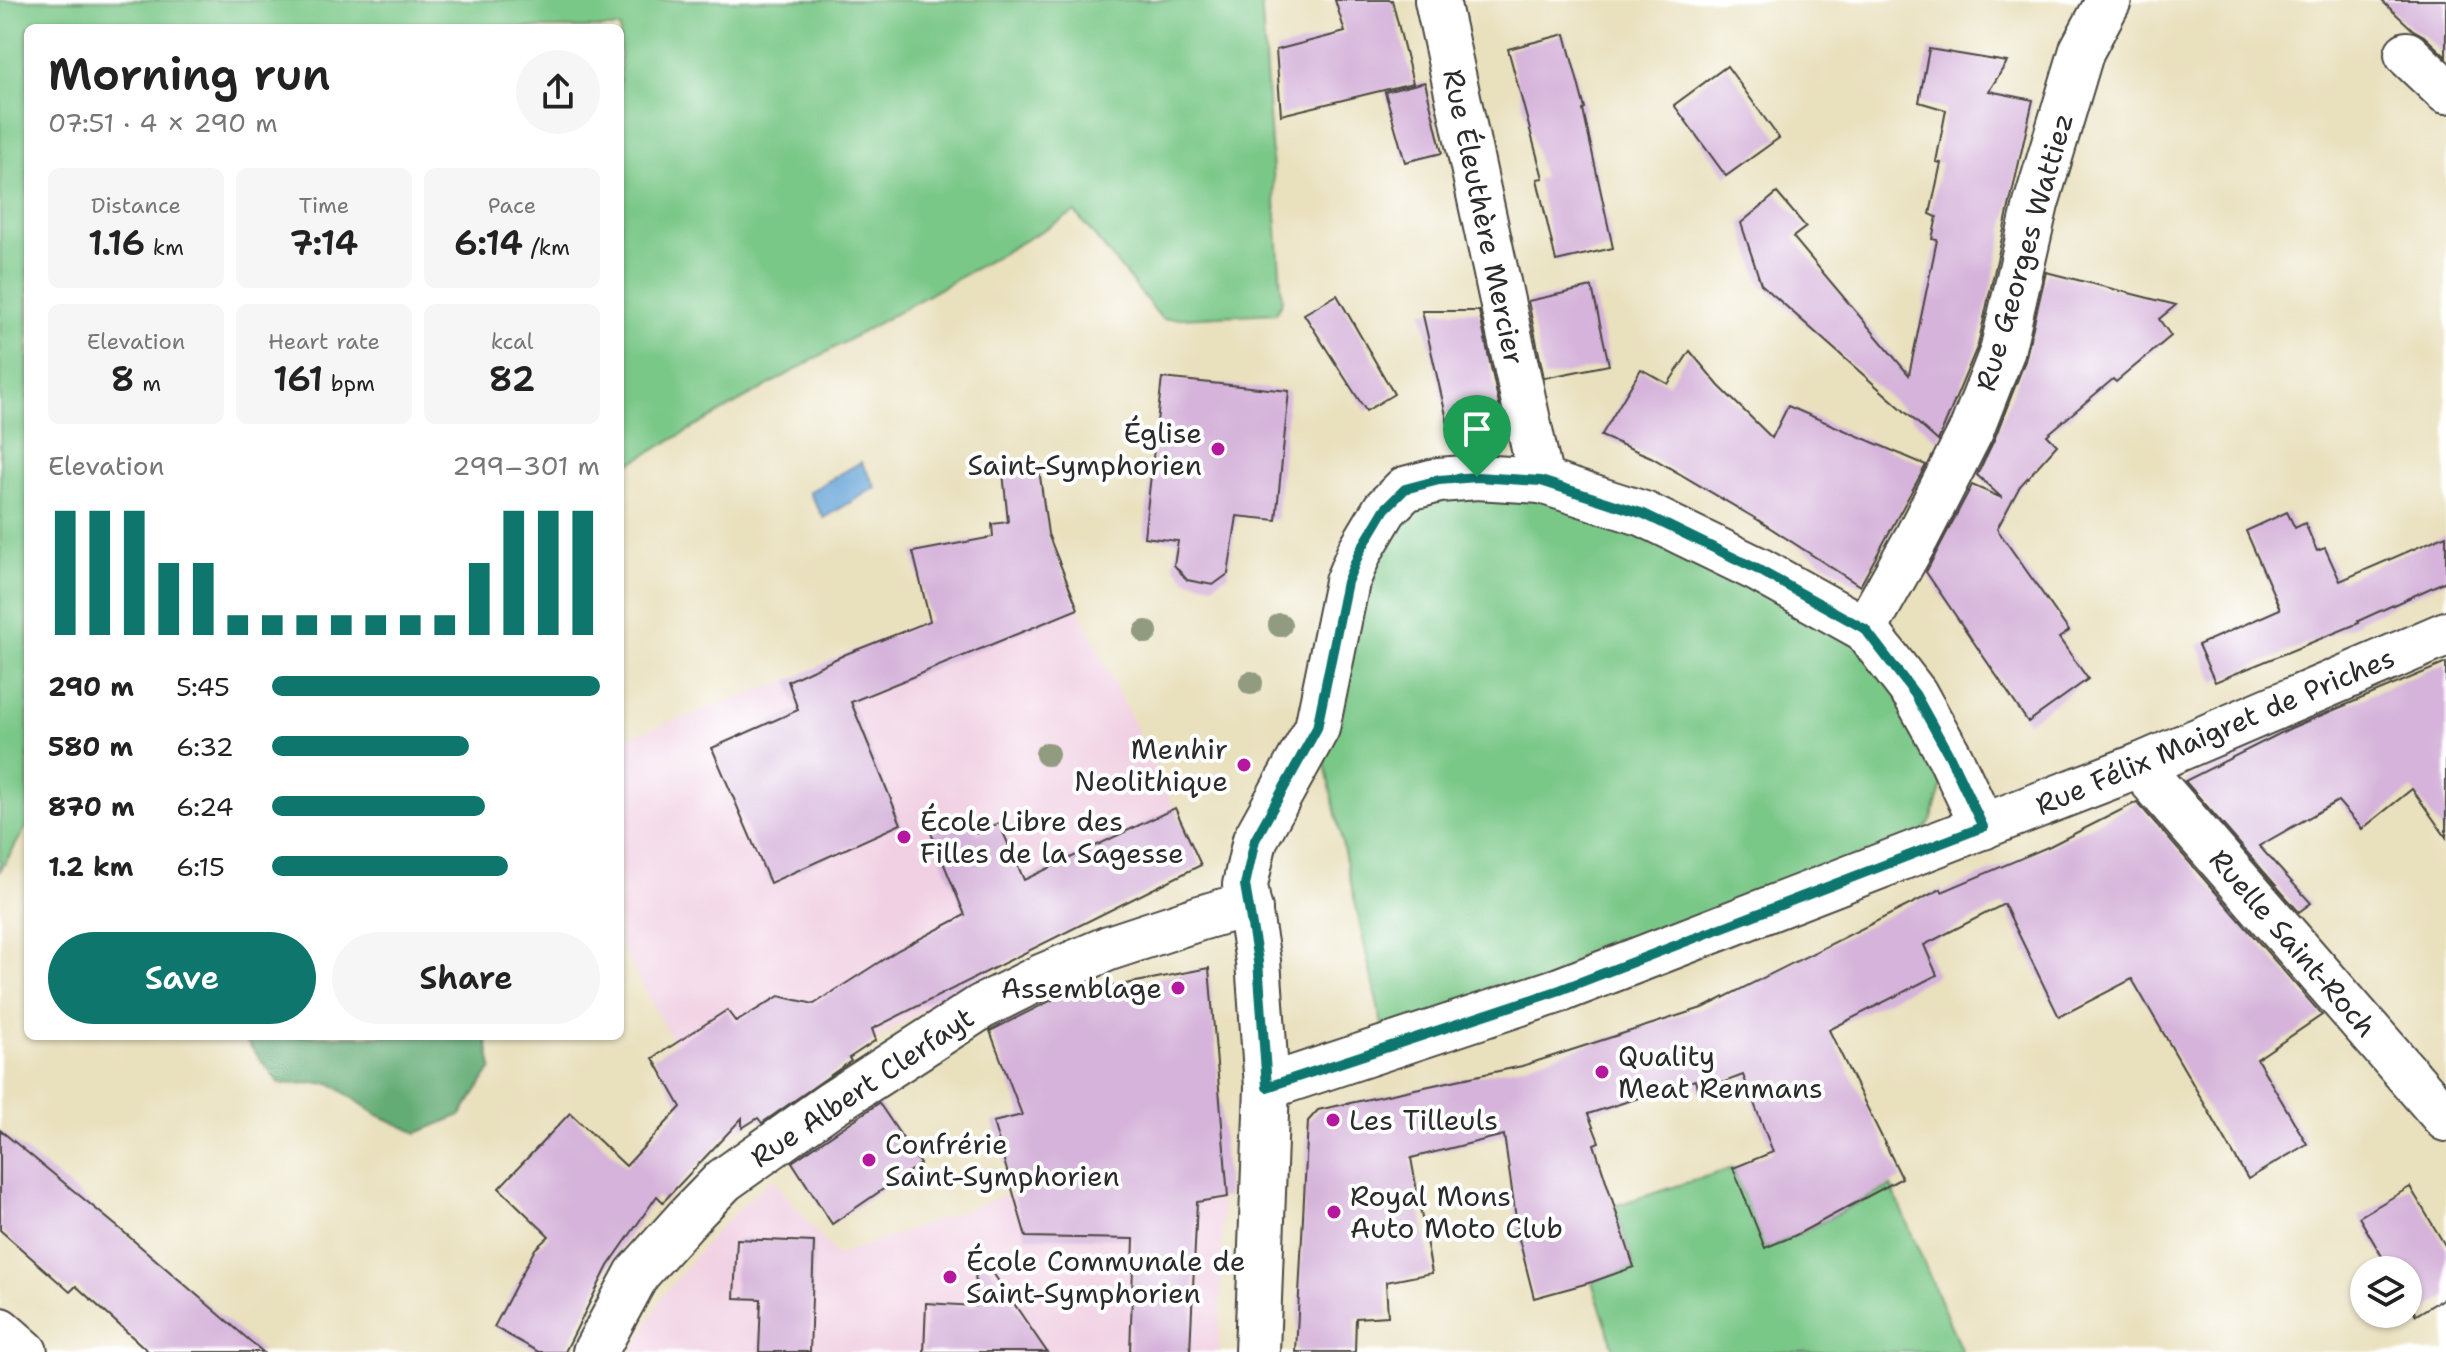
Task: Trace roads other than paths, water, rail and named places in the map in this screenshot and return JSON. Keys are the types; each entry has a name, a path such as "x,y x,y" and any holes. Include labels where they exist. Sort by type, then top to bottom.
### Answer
{"street":[{"name":"Rue Éleuthère Mercier","path":"1437,0 1541,481"},
{"name":"Rue Georges Wattiez","path":"1865,629 1917,537 1971,431 1997,365 2036,204 2082,50 2109,0"},
{"path":"2407,54 2446,91"},
{"path":"1257,1352 1267,1087 1258,961 1245,885 1255,840 1317,728 1347,582 1360,551 1385,509 1405,489 1439,480 1477,477 1541,481 1644,514 1759,570 1865,629 1915,694 1950,757 1983,827"},
{"name":"Rue Félix Maigret de Priches","path":"1267,1087 1560,990 2139,766 2446,634"},
{"name":"Ruelle Saint-Roch","path":"2139,766 2446,1119"},
{"name":"Rue Albert Clerfayt","path":"595,1352 637,1274 689,1216 724,1180 831,1104 981,1007 1043,976 1109,948 1200,918 1231,909 1250,909"},
{"path":"0,1330 25,1352"}],"water":[{"path":"861,462 876,487 824,518 809,492"}],"place":[{"name":"Église Saint-Symphorien","path":"1218,449"},
{"name":"Menhir Neolithique","path":"1244,765"},
{"name":"École Libre des Filles de la Sagesse","path":"904,837"},
{"name":"Assemblage","path":"1178,988"},
{"name":"Quality Meat Renmans","path":"1602,1072"},
{"name":"Les Tilleuls","path":"1333,1120"},
{"name":"Confrérie Saint-Symphorien","path":"869,1160"},
{"name":"Royal Mons Auto Moto Club","path":"1334,1212"},
{"name":"École Communale de Saint-Symphorien","path":"950,1277"}]}
